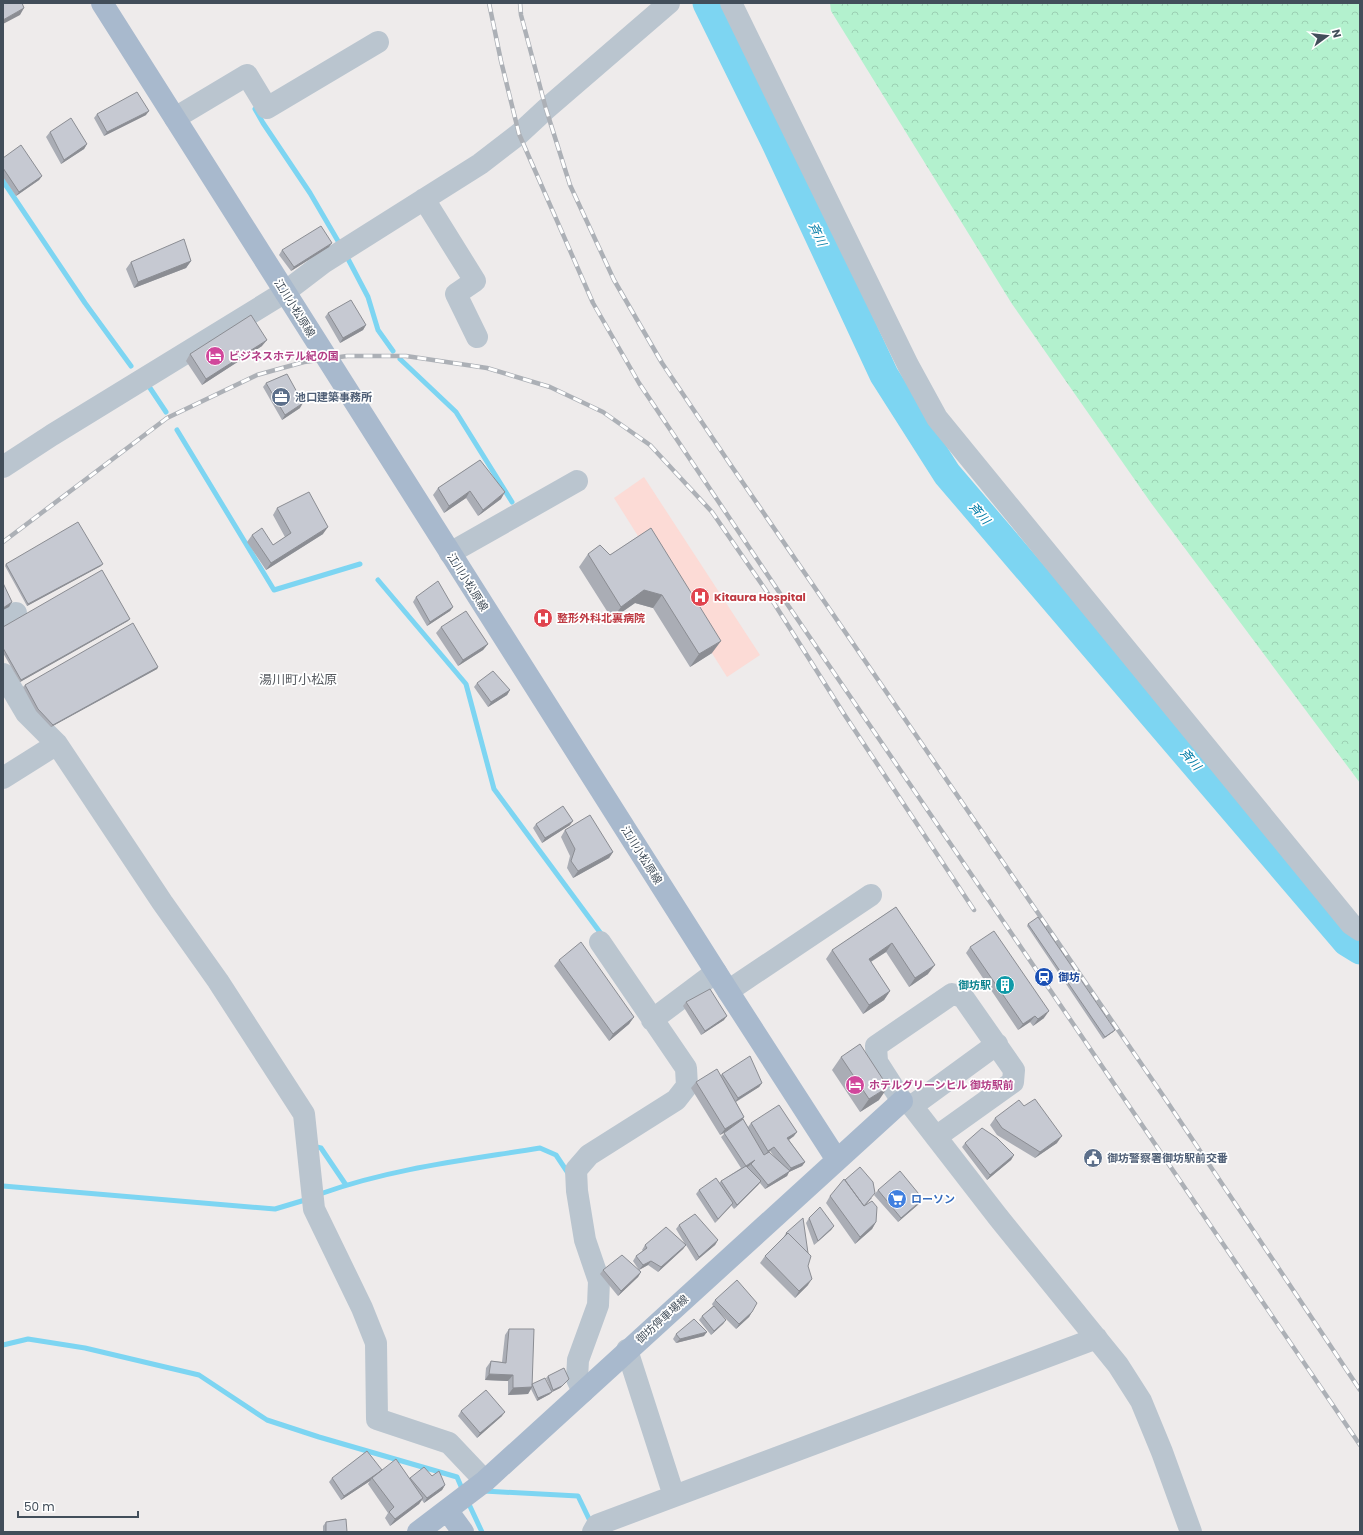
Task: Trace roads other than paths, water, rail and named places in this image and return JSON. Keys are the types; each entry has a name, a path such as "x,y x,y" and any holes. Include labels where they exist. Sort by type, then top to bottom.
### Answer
{"main road":[{"name":"江川小松原線","path":"102,3 728,991 837,1160"},
{"name":"御坊停車場線","path":"418,1532 485,1481 837,1160 907,1103"},
{"path":"448,1510 463,1532"}],"street":[{"path":"3,467 52,435 285,292 323,263 480,164 519,134 669,3"},
{"path":"731,3 908,365 937,418 1351,924 1360,930"},
{"path":"175,118 247,75 267,108 378,42"},
{"path":"424,198 475,281 456,294 477,337"},
{"path":"450,553 577,481"},
{"path":"3,674 26,713 57,744 162,902 218,981 304,1114 314,1209 362,1308 376,1343 377,1419 449,1442 485,1481"},
{"path":"3,778 57,744"},
{"path":"728,991 871,895"},
{"path":"583,1392 577,1379 578,1360 598,1305 599,1281 585,1240 577,1191 576,1170 589,1155 676,1100 687,1086 686,1068 600,942"},
{"path":"652,1020 716,972"},
{"path":"936,1137 1013,1082 1014,1070 997,1044 963,997 952,994 876,1046 877,1062 907,1103 936,1137 998,1217 1118,1365 1142,1402 1191,1532"},
{"path":"907,1103 997,1044"},
{"path":"593,1532 597,1525 1096,1338"},
{"path":"627,1350 674,1496"}],"waterway":[{"name":"斉川","path":"707,3 774,139 884,375 947,474 1347,942 1360,950"},
{"path":"255,109 310,193 338,241"},
{"path":"3,181 85,303 131,366"},
{"path":"347,257 368,297 378,330 393,351"},
{"path":"400,359 456,412 512,502"},
{"path":"148,385 166,412"},
{"path":"177,430 274,590 360,564"},
{"path":"378,580 466,684 494,789 602,935"},
{"path":"312,1146 321,1148 346,1185"},
{"path":"323,1193 349,1184 403,1171 540,1148 556,1155 568,1173"},
{"path":"3,1186 275,1209 305,1200"},
{"path":"3,1345 28,1339 85,1348 199,1375 267,1420 319,1437 457,1477 463,1491"},
{"path":"484,1491 578,1496 591,1523"},
{"path":"467,1500 482,1532"}],"railway":[{"path":"489,3 501,61 519,134 593,303 639,383 781,595 1360,1445"},
{"path":"520,3 521,15 546,109 570,185 614,280 662,363 1162,1094 1360,1390"},
{"path":"3,542 167,418 257,375 304,362 347,356 406,356 487,368 550,387 603,412 650,445 712,512 765,589 844,714 974,910"}],"place":[{"name":"ビジネスホテル紀の国","path":"215,356"},
{"name":"池口建築事務所","path":"281,397"},
{"name":"Kitaura Hospital","path":"700,597"},
{"name":"整形外科北裏病院","path":"543,618"},
{"name":"御坊","path":"1044,977"},
{"name":"御坊駅","path":"1005,985"},
{"name":"ホテルグリーンヒル 御坊駅前","path":"855,1085"},
{"name":"御坊警察署御坊駅前交番","path":"1093,1158"},
{"name":"ローソン","path":"897,1199"}],"district":[{"name":"湯川町小松原","path":"298,679"}]}
